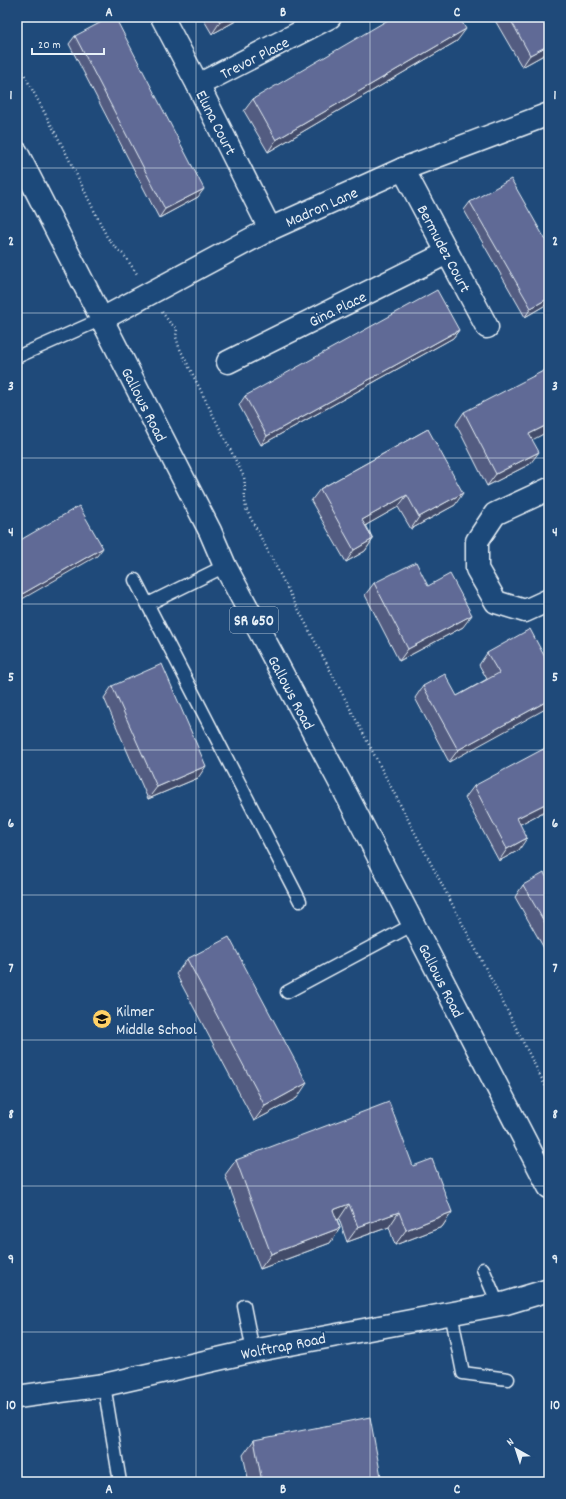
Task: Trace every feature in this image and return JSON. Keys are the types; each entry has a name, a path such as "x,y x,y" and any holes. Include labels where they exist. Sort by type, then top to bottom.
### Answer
{"street":[{"name":"Eluna Court","path":"162,17 198,85 270,229"},
{"name":"Trevor Place","path":"198,85 330,17"},
{"name":"Madron Lane","path":"102,318 270,229 403,169 549,114"},
{"name":"Gallows Road","path":"17,153 210,531 225,566 347,794 549,1188"},
{"name":"Bermudez Court","path":"403,169 487,327"},
{"name":"Gina Place","path":"228,362 447,253"},
{"path":"548,602 525,611 496,602 477,569 477,540 495,514 549,489"},
{"name":"Wolftrap Road","path":"17,1397 104,1385 253,1351 498,1304 549,1290"}],"lane":[{"path":"19,356 102,318"},
{"path":"148,604 225,566"},
{"path":"135,580 300,901"},
{"path":"287,992 414,924"},
{"path":"483,1269 498,1304"},
{"path":"244,1306 253,1351"},
{"path":"451,1314 463,1373 508,1379"},
{"path":"104,1385 120,1482"}],"path":[{"path":"17,60 107,237 124,255 170,323 177,328 176,337 179,347 244,477 244,495 247,511 549,1093"}],"building":[{"path":"111,17 115,17 204,189 165,209 75,36"},
{"path":"217,17 230,17 220,22"},
{"path":"393,17 459,17 466,29 276,140 253,99"},
{"path":"509,17 549,17 549,45 530,55"},
{"path":"511,179 549,246 549,298 531,308 470,202"},
{"path":"437,290 459,330 267,436 245,396"},
{"path":"549,368 549,424 529,434 539,452 496,474 464,412"},
{"path":"428,429 463,493 419,517 407,495 362,520 373,539 354,550 320,489"},
{"path":"79,506 103,548 17,597 17,542"},
{"path":"416,562 428,586 450,574 472,615 408,649 374,583"},
{"path":"530,629 549,665 549,700 458,750 423,686 445,674 457,696 499,673 487,653"},
{"path":"162,664 206,766 157,787 112,686"},
{"path":"549,746 549,802 517,818 527,838 507,849 474,786"},
{"path":"544,873 549,882 549,930 523,885"},
{"path":"229,937 307,1083 265,1106 187,959"},
{"path":"389,1102 413,1166 432,1159 452,1212 406,1230 399,1212 358,1227 349,1204 333,1210 340,1228 271,1254 236,1160"},
{"path":"370,1417 382,1482 262,1482 254,1440"}],"place":[{"name":"Kilmer Middle School","path":"102,1019"}]}
